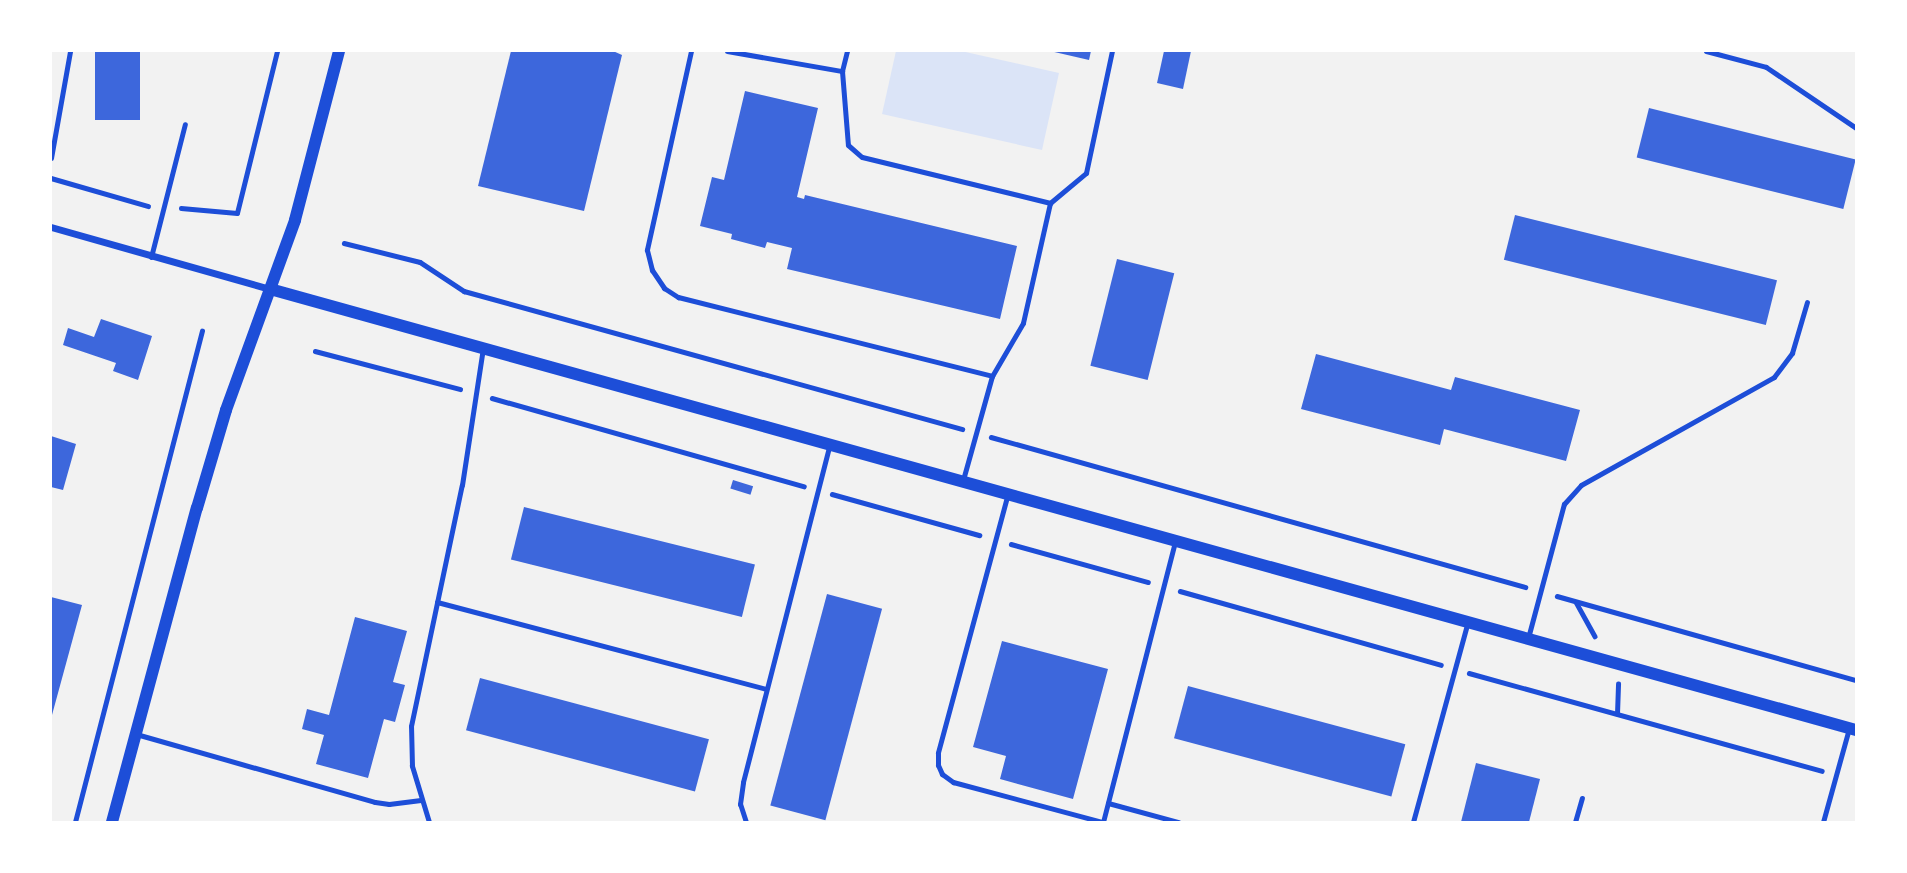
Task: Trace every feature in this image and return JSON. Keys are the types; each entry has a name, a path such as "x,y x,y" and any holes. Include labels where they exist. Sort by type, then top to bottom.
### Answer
{"street":[{"path":"113,822 226,410 309,170 339,51"},
{"path":"51,227 1853,729"}],"lane":[{"path":"51,158 70,51"},
{"path":"691,51 647,250 652,270 664,288 678,297 992,376"},
{"path":"727,51 842,71"},
{"path":"847,51 842,71 848,145 862,158 1050,203"},
{"path":"962,480 992,376 1023,323 1050,203 1086,173 1111,51"},
{"path":"1706,51 1766,67 1856,128"},
{"path":"151,257 185,124"},
{"path":"1528,638 1564,504 1581,485 1774,377 1792,353 1807,302"},
{"path":"429,822 412,766 411,726 462,485 483,348"},
{"path":"746,822 740,804 741,793 830,443"},
{"path":"1008,493 938,753 938,765 942,774 953,782 1103,822 1175,541"},
{"path":"437,602 766,689"},
{"path":"1413,822 1468,621"},
{"path":"1823,822 1853,729"},
{"path":"136,734 374,802 421,800"},
{"path":"1575,822 1582,798"},
{"path":"1108,803 1178,822"}],"path":[{"path":"51,178 137,205 237,213 277,51"},
{"path":"344,243 420,262 464,291 1856,680"},
{"path":"75,822 202,331"},
{"path":"315,351 474,393 1836,775"}],"shaded area":[{"path":"896,51 961,51 1059,73 1042,150 882,114"}],"building":[{"path":"95,51 140,51 140,120 95,120"},
{"path":"511,51 613,51 622,55 584,211 478,186"},
{"path":"1050,51 1091,51 1089,60"},
{"path":"1164,51 1191,51 1183,89 1157,83"},
{"path":"745,91 818,108 797,197 804,199 805,195 1017,246 1000,319 787,269 792,248 767,242 765,248 731,239 732,234 700,226 712,177 724,180"},
{"path":"1649,108 1856,160 1843,209 1637,157"},
{"path":"1515,215 1777,280 1766,325 1504,260"},
{"path":"1117,259 1174,273 1148,380 1090,366"},
{"path":"101,319 152,336 138,380 113,371 116,363 63,345 68,328 94,337"},
{"path":"1316,354 1451,390 1455,377 1580,410 1566,461 1444,429 1440,445 1301,409"},
{"path":"51,436 76,444 63,490 51,487"},
{"path":"733,480 753,486 750,495 730,489"},
{"path":"524,507 755,565 742,617 511,559"},
{"path":"827,594 882,609 825,820 770,806"},
{"path":"51,597 82,605 52,715 51,715"},
{"path":"355,617 407,631 393,682 405,685 395,722 384,719 368,778 316,764 324,735 302,729 307,709 329,715"},
{"path":"1002,641 1108,669 1073,799 1000,779 1006,756 973,747"},
{"path":"480,678 709,739 695,792 466,730"},
{"path":"1188,686 1405,744 1391,796 1174,738"},
{"path":"1476,763 1540,779 1529,822 1461,822"}]}
